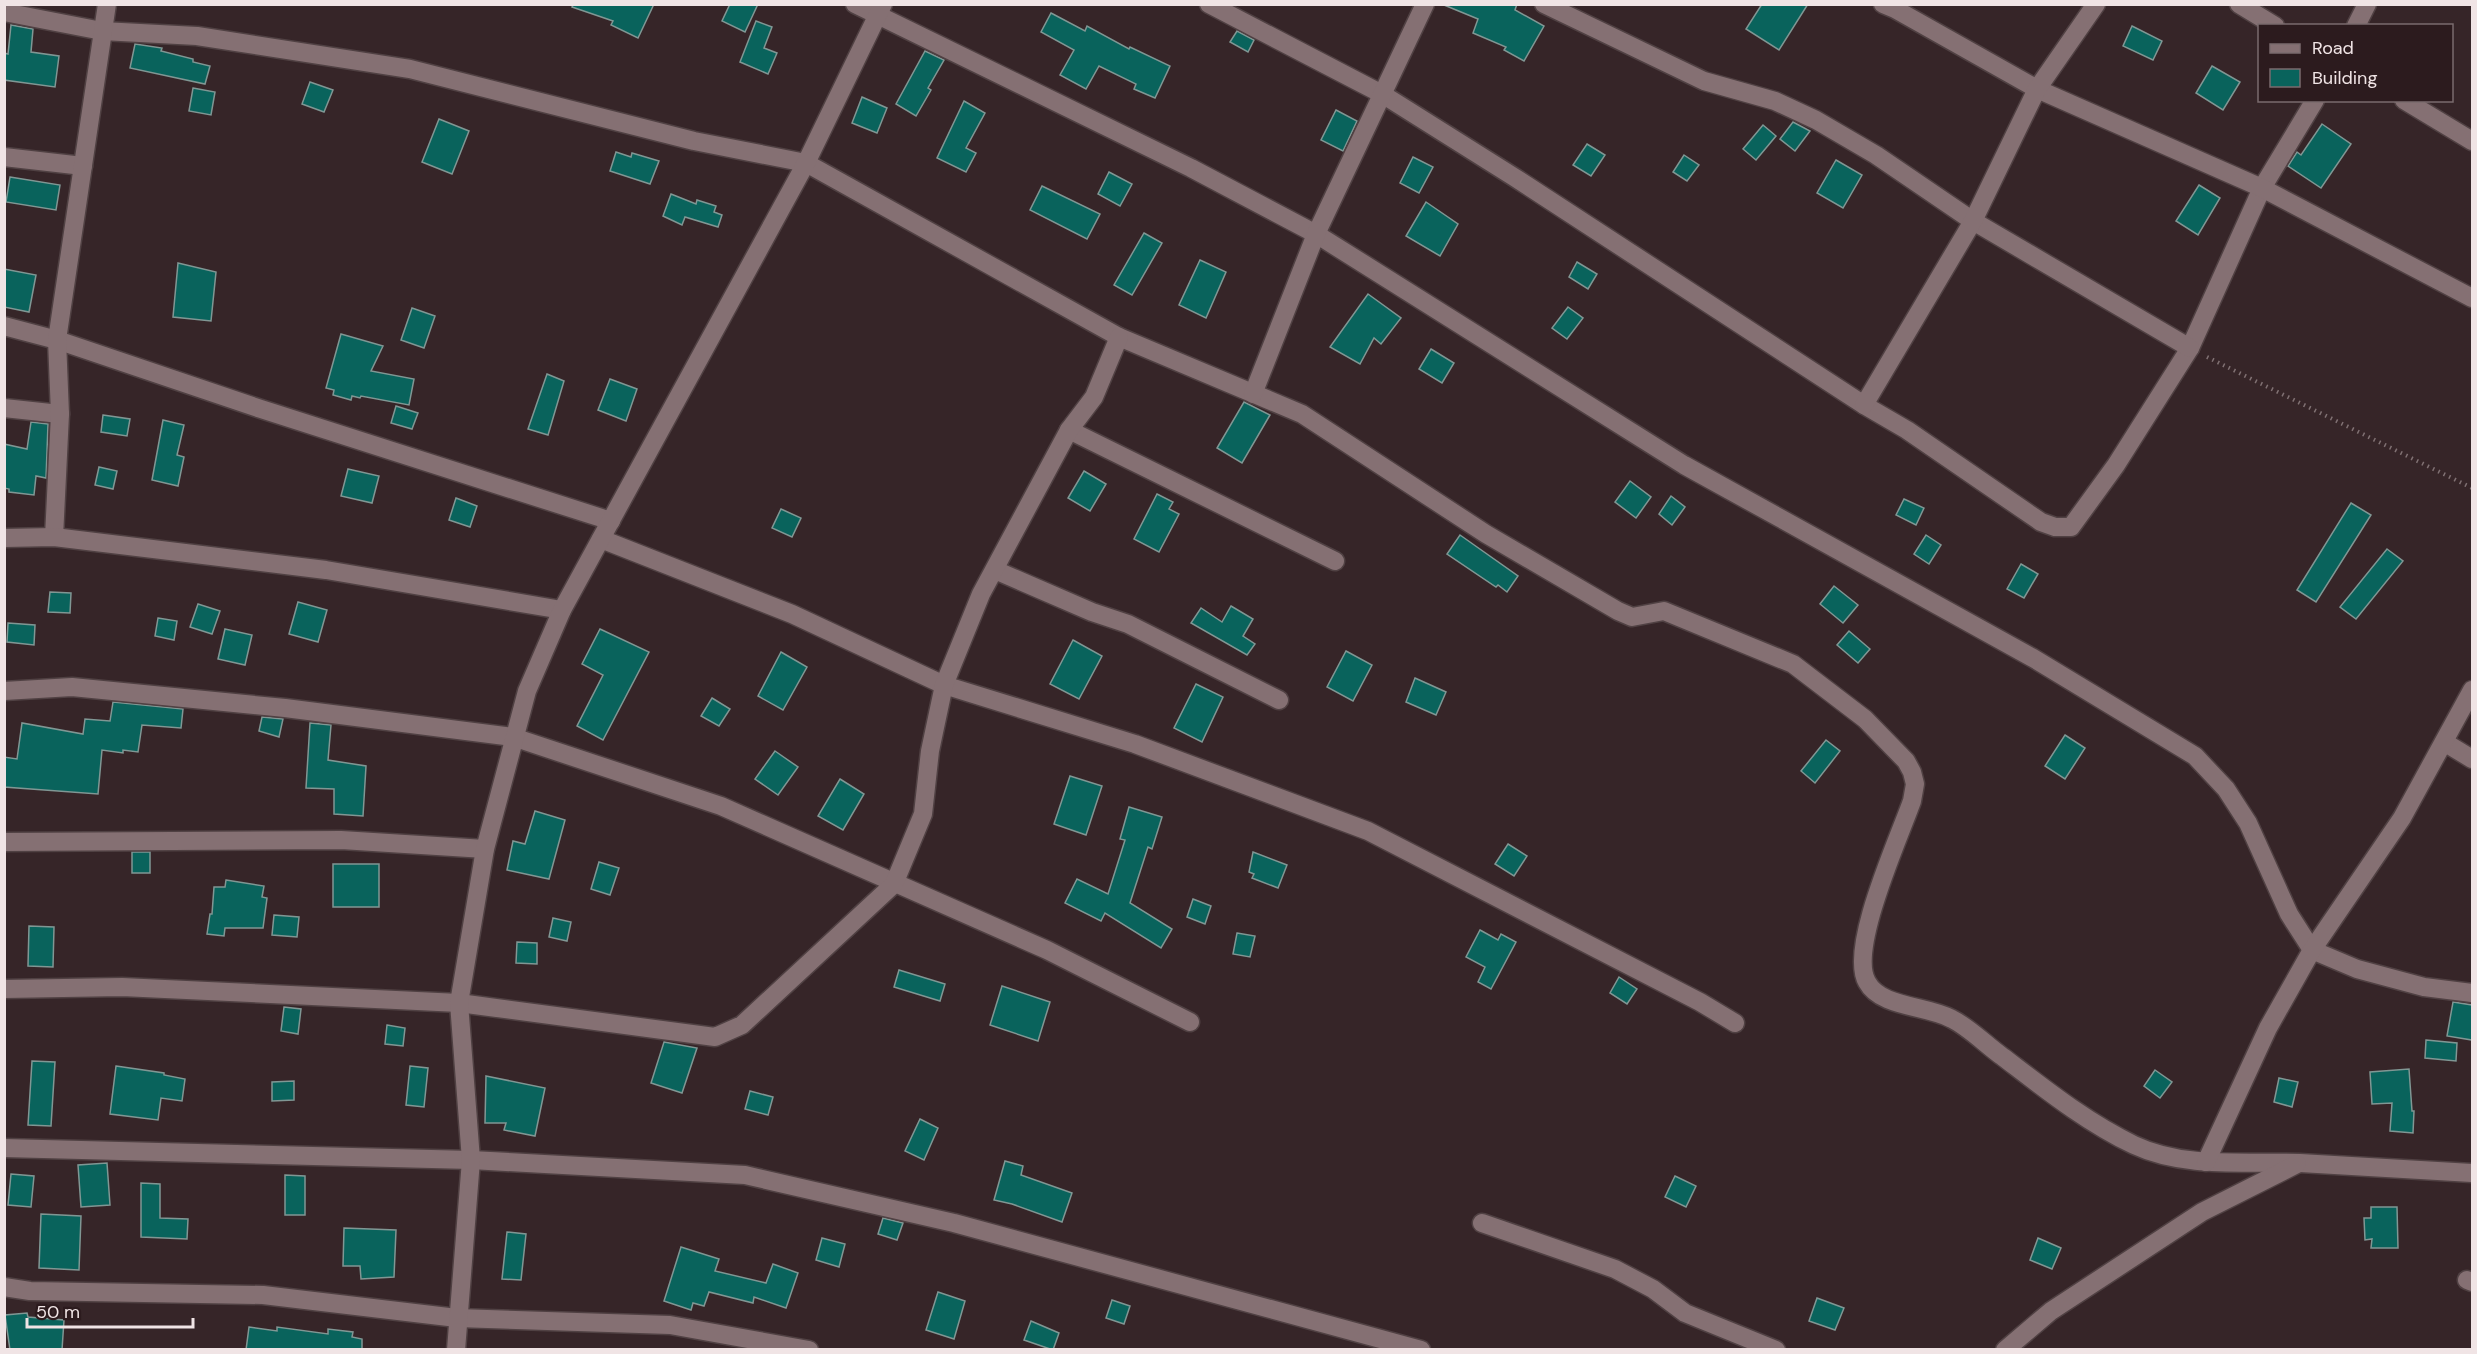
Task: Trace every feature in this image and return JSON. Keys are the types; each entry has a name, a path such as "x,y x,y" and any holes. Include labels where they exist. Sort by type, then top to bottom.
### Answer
{"street":[{"path":"54,537 60,414 57,340 107,4"},
{"path":"855,4 881,10 1316,234 1684,465 2033,658 2195,756 2226,789 2248,823 2289,914 2312,950 2357,969 2424,987 2472,993"},
{"path":"1209,4 1382,94 1514,177 1864,405 1907,430 2041,522 2055,527 2072,526 2116,465 2190,348 2262,188 2314,102"},
{"path":"1253,394 1316,234 1425,4"},
{"path":"1544,4 1704,81 1775,101 1816,120 1876,155 1973,221 2190,348"},
{"path":"1883,4 2037,89 2262,188 2472,298"},
{"path":"1864,405 1973,221 2037,89 2096,4"},
{"path":"2239,4 2272,24"},
{"path":"2357,24 2367,4"},
{"path":"456,1350 471,1160 459,1003 485,849 527,691 562,610 806,164 881,10"},
{"path":"4,12 102,31 197,36 410,69 694,141 806,164 1119,337 1302,414 1486,534 1618,611 1632,617 1664,612 1793,664 1865,719 1906,760 1915,784 1912,801 1865,932 1861,960 1866,982 1883,999 1920,1007 1952,1019 2084,1118 2136,1146 2169,1156 2206,1162 2299,1163 2472,1173"},
{"path":"2407,102 2472,141"},
{"path":"4,157 83,166"},
{"path":"4,326 57,340 261,409 611,521"},
{"path":"4,989 122,987 459,1003 715,1037 742,1025 894,884 922,814 930,751 944,685 981,594 1069,430 1094,397 1119,337"},
{"path":"4,408 60,414"},
{"path":"1069,430 1335,561"},
{"path":"4,538 54,537 326,570 562,610"},
{"path":"601,539 792,614 944,685 1135,744 1368,831 1700,1002 1735,1023"},
{"path":"995,570 1092,612 1128,624 1279,700"},
{"path":"4,691 72,687 285,708 513,737 721,806 1047,950 1190,1022"},
{"path":"2206,1162 2268,1028 2312,950 2402,818 2472,690"},
{"path":"2444,742 2472,759"},
{"path":"4,842 341,840 485,849"},
{"path":"4,1148 471,1160 745,1175 954,1223 1421,1350"},
{"path":"2005,1350 2050,1311 2202,1212 2299,1163"},
{"path":"1482,1223 1616,1269 1653,1289 1684,1313 1776,1350"},
{"path":"4,1287 30,1291 263,1295 458,1318 670,1325 809,1350"}],"path":[{"path":"2190,348 2472,488"}],"building":[{"path":"573,4 654,4 638,38 611,25 613,21 572,7"},
{"path":"730,4 758,4 745,32 722,21"},
{"path":"1517,4 1515,10 1544,26 1524,61 1504,50 1506,47 1473,33 1478,19 1444,5"},
{"path":"1762,4 1808,4 1779,50 1746,29"},
{"path":"1051,13 1085,31 1087,26 1129,49 1130,47 1170,66 1155,98 1134,89 1136,84 1099,66 1086,89 1060,75 1074,50 1041,32"},
{"path":"756,21 772,27 764,48 777,53 768,74 740,62"},
{"path":"11,25 33,29 31,52 59,56 55,87 4,80 4,53 8,54"},
{"path":"2132,26 2162,41 2153,60 2123,46"},
{"path":"1237,31 1254,40 1248,52 1230,42"},
{"path":"135,44 162,48 161,51 210,66 205,84 130,68"},
{"path":"925,51 944,60 916,116 896,104"},
{"path":"2212,66 2240,82 2223,110 2196,93"},
{"path":"310,82 333,90 324,112 302,104"},
{"path":"193,88 215,92 211,115 189,111"},
{"path":"862,97 887,108 877,133 852,123"},
{"path":"964,101 985,113 966,148 976,153 966,172 937,158"},
{"path":"1336,110 1357,121 1343,151 1321,140"},
{"path":"439,119 469,131 452,174 422,162"},
{"path":"1793,122 1810,131 1795,151 1780,139"},
{"path":"2322,124 2351,144 2321,188 2288,166 2297,152 2301,155"},
{"path":"1763,125 1776,136 1756,160 1743,149"},
{"path":"1587,144 1605,155 1591,176 1573,165"},
{"path":"616,152 631,157 632,153 659,161 650,184 610,171"},
{"path":"1684,155 1699,165 1687,181 1673,172"},
{"path":"1413,157 1433,167 1419,193 1400,183"},
{"path":"1836,160 1862,175 1843,208 1817,193"},
{"path":"1109,172 1132,184 1120,206 1098,194"},
{"path":"10,177 60,185 56,210 6,202"},
{"path":"2199,185 2220,198 2198,235 2176,221"},
{"path":"1042,186 1100,214 1087,239 1030,210"},
{"path":"671,194 696,204 697,200 716,206 714,212 722,215 718,227 685,217 682,225 663,216"},
{"path":"1426,202 1458,224 1440,256 1406,236"},
{"path":"1144,233 1162,243 1132,295 1114,285"},
{"path":"1200,260 1226,272 1206,318 1179,305"},
{"path":"1577,262 1597,274 1588,289 1569,277"},
{"path":"178,263 216,272 211,321 173,317"},
{"path":"4,269 36,275 29,312 4,307"},
{"path":"1368,294 1401,318 1381,344 1374,338 1360,364 1330,347"},
{"path":"1568,307 1583,318 1567,339 1552,328"},
{"path":"412,308 435,316 424,348 401,340"},
{"path":"341,334 383,346 371,371 414,379 409,405 361,396 360,398 352,396 351,400 333,395 334,390 326,388"},
{"path":"1431,349 1454,363 1442,383 1419,369"},
{"path":"547,374 564,381 548,435 528,429"},
{"path":"610,379 637,389 626,421 598,410"},
{"path":"1244,402 1270,415 1242,463 1217,448"},
{"path":"396,406 418,413 412,429 391,423"},
{"path":"103,415 130,419 127,436 101,432"},
{"path":"163,420 184,425 177,455 184,457 178,486 152,480"},
{"path":"31,422 48,424 46,478 36,476 34,495 9,492 9,489 4,488 4,444 27,449"},
{"path":"99,467 117,471 113,489 95,485"},
{"path":"348,469 379,476 372,503 341,496"},
{"path":"1084,471 1106,484 1090,511 1068,498"},
{"path":"1630,481 1651,497 1636,518 1615,502"},
{"path":"1157,494 1173,502 1169,509 1179,514 1159,552 1134,539"},
{"path":"1671,496 1685,507 1672,525 1659,514"},
{"path":"456,498 477,506 470,527 449,520"},
{"path":"1904,499 1924,508 1916,525 1896,515"},
{"path":"2351,503 2371,515 2316,602 2297,590"},
{"path":"781,509 801,518 792,537 772,528"},
{"path":"1460,535 1518,576 1507,592 1447,554"},
{"path":"1926,535 1941,545 1929,564 1914,554"},
{"path":"2387,549 2403,561 2356,619 2340,607"},
{"path":"2021,564 2038,574 2024,598 2007,589"},
{"path":"1834,586 1858,605 1843,623 1820,604"},
{"path":"50,592 71,593 70,613 48,612"},
{"path":"298,602 327,610 318,642 289,634"},
{"path":"198,604 220,611 212,634 190,627"},
{"path":"1231,606 1253,619 1243,636 1255,644 1247,655 1191,623 1201,608 1222,622"},
{"path":"158,618 177,621 174,640 155,636"},
{"path":"8,623 35,625 34,645 7,642"},
{"path":"225,629 252,635 245,665 218,659"},
{"path":"600,629 649,652 603,740 577,726 603,675 582,664"},
{"path":"1849,631 1870,649 1858,663 1837,645"},
{"path":"1073,640 1102,656 1079,699 1050,684"},
{"path":"1346,651 1372,665 1353,701 1327,687"},
{"path":"781,652 807,667 783,710 758,696"},
{"path":"1415,678 1446,692 1436,715 1406,702"},
{"path":"1196,684 1223,697 1202,742 1174,728"},
{"path":"712,698 730,709 719,726 701,716"},
{"path":"113,702 183,709 181,728 142,725 138,752 123,750 123,753 102,750 98,794 4,787 4,757 17,759 22,723 83,734 85,719 110,721"},
{"path":"262,717 283,719 279,737 259,731"},
{"path":"310,723 331,725 328,760 366,766 363,816 334,814 334,789 306,788"},
{"path":"2065,735 2085,748 2065,779 2045,766"},
{"path":"1826,740 1840,751 1815,783 1801,771"},
{"path":"775,751 798,767 778,795 755,779"},
{"path":"1070,776 1102,786 1086,835 1054,824"},
{"path":"840,779 864,794 843,830 818,816"},
{"path":"1129,807 1162,817 1152,849 1148,847 1130,903 1172,929 1161,948 1105,913 1101,921 1065,903 1077,879 1108,894 1125,840 1120,839"},
{"path":"535,811 565,820 549,879 507,870 513,841 525,844"},
{"path":"1508,844 1527,856 1514,876 1495,864"},
{"path":"132,852 150,852 150,873 132,873"},
{"path":"1253,852 1287,865 1278,888 1252,878 1254,874 1249,872"},
{"path":"599,862 619,868 610,895 591,889"},
{"path":"333,864 379,864 379,907 333,907"},
{"path":"226,880 264,886 262,897 267,898 263,928 225,928 224,936 207,934 210,914 212,914 214,887 225,887"},
{"path":"1193,899 1211,906 1205,924 1187,917"},
{"path":"274,915 299,917 297,937 272,935"},
{"path":"553,918 571,922 567,941 549,937"},
{"path":"29,926 54,927 53,967 28,966"},
{"path":"1480,930 1498,940 1501,934 1516,942 1491,989 1478,982 1485,967 1466,957"},
{"path":"1237,933 1255,936 1250,957 1233,954"},
{"path":"517,942 537,943 537,964 516,963"},
{"path":"899,970 945,984 940,1001 894,987"},
{"path":"1619,977 1637,989 1627,1004 1610,993"},
{"path":"1002,986 1050,1002 1038,1041 990,1025"},
{"path":"2453,1002 2472,1005 2472,1040 2447,1036"},
{"path":"284,1007 301,1009 298,1034 281,1031"},
{"path":"387,1025 405,1028 403,1046 385,1044"},
{"path":"2426,1040 2457,1043 2456,1061 2425,1058"},
{"path":"664,1042 697,1048 682,1093 651,1083"},
{"path":"32,1061 55,1062 51,1126 28,1125"},
{"path":"116,1066 164,1073 164,1075 185,1079 182,1101 161,1098 158,1120 110,1114"},
{"path":"410,1066 428,1068 424,1107 406,1105"},
{"path":"2409,1069 2412,1111 2414,1111 2413,1133 2390,1131 2392,1103 2372,1104 2370,1072"},
{"path":"2155,1070 2172,1082 2160,1098 2144,1086"},
{"path":"486,1076 545,1088 535,1136 504,1130 506,1123 485,1123"},
{"path":"2279,1078 2298,1082 2292,1107 2274,1102"},
{"path":"294,1081 294,1100 272,1101 272,1082"},
{"path":"750,1091 773,1097 768,1115 745,1109"},
{"path":"920,1119 938,1128 924,1160 905,1151"},
{"path":"1005,1161 1023,1166 1021,1175 1072,1193 1062,1222 994,1200"},
{"path":"107,1163 110,1205 81,1207 78,1165"},
{"path":"11,1174 34,1176 31,1207 8,1205"},
{"path":"285,1175 305,1176 305,1215 285,1215"},
{"path":"1675,1176 1696,1186 1686,1207 1665,1197"},
{"path":"141,1183 160,1184 160,1218 188,1219 187,1239 141,1237"},
{"path":"2371,1207 2397,1207 2398,1248 2371,1248 2372,1239 2365,1240 2364,1218 2371,1218"},
{"path":"41,1214 81,1216 79,1270 39,1268"},
{"path":"883,1218 903,1223 897,1240 878,1234"},
{"path":"344,1228 396,1230 394,1277 361,1279 360,1266 343,1266"},
{"path":"507,1232 526,1234 521,1280 502,1279"},
{"path":"822,1238 845,1244 839,1267 816,1260"},
{"path":"2038,1238 2061,1248 2052,1269 2030,1260"},
{"path":"681,1247 719,1259 715,1271 766,1283 773,1264 798,1273 786,1308 754,1297 753,1303 709,1292 704,1306 693,1303 691,1310 664,1301"},
{"path":"938,1292 965,1301 954,1339 926,1330"},
{"path":"1817,1298 1844,1308 1835,1330 1809,1321"},
{"path":"1112,1300 1130,1306 1124,1324 1106,1318"},
{"path":"27,1313 28,1317 64,1320 62,1350 10,1350 5,1315"},
{"path":"1031,1321 1059,1333 1053,1350 1024,1340"},
{"path":"249,1327 277,1331 277,1327 328,1334 328,1329 353,1332 352,1337 362,1339 362,1350 246,1350"}]}
